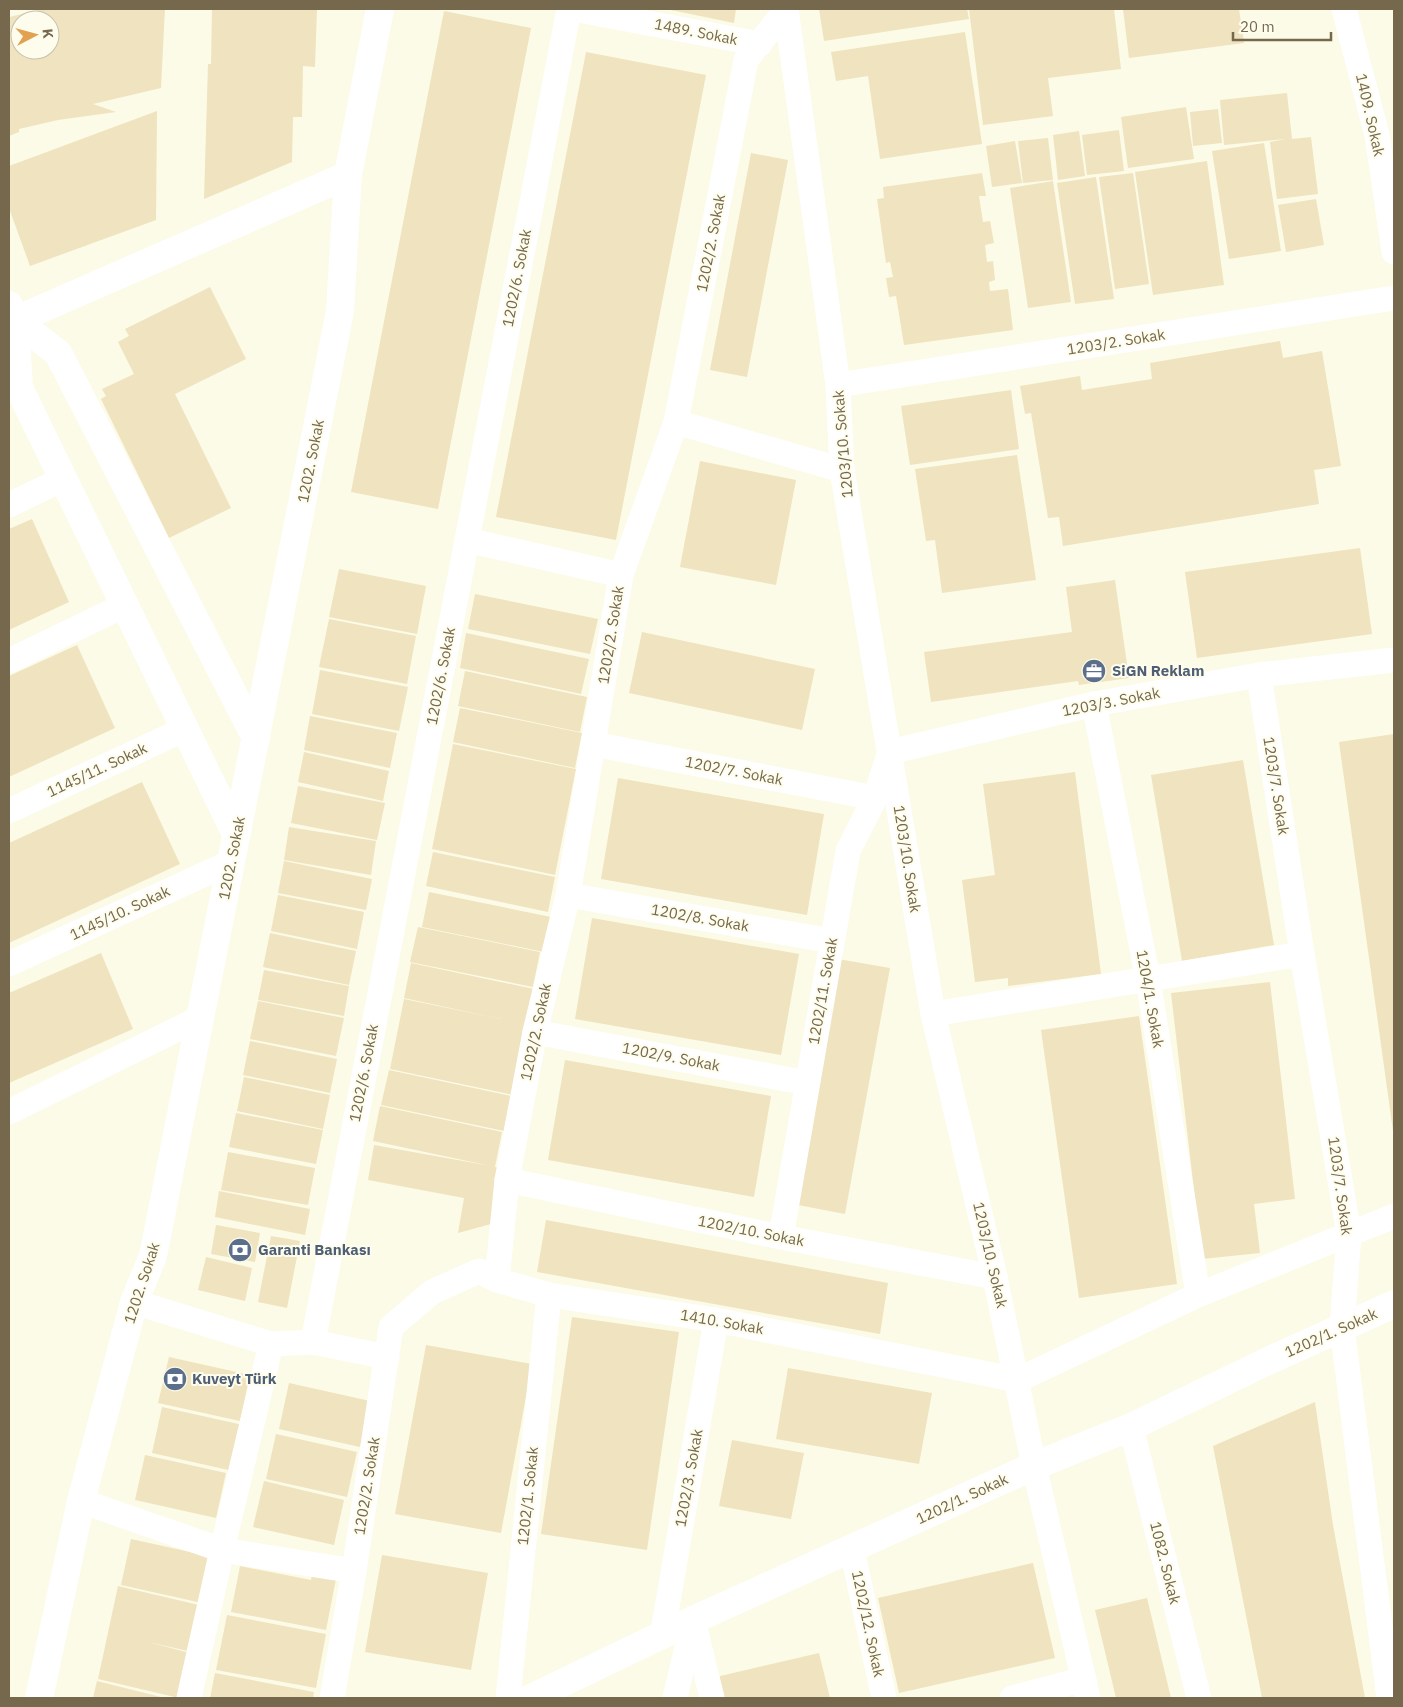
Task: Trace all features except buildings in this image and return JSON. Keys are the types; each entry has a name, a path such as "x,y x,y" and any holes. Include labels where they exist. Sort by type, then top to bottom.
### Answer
{"street":[{"name":"1202. Sokak","path":"39,1698 80,1501 134,1302 153,1256 340,311 348,175 380,9"},
{"name":"1202/6. Sokak","path":"313,1342 568,9"},
{"name":"1489. Sokak","path":"573,9 760,44"},
{"name":"1202/2. Sokak","path":"497,1280 507,1180 535,1032 568,895 621,575 676,422 746,60 786,9"},
{"name":"1203/10. Sokak","path":"786,9 838,385 842,470 933,1014 996,1276 1034,1466 1086,1689"},
{"name":"1409. Sokak","path":"1344,9 1377,134 1394,252"},
{"path":"11,316 348,175"},
{"name":"1203/2. Sokak","path":"838,385 1394,298"},
{"path":"11,316 19,388 236,834"},
{"path":"11,316 58,353 256,738"},
{"path":"676,422 842,470"},
{"path":"9,505 64,479"},
{"path":"467,540 621,575"},
{"path":"9,661 125,605"},
{"name":"1203/3. Sokak","path":"890,752 1094,704 1260,675 1394,660"},
{"name":"1203/7. Sokak","path":"1260,675 1302,954 1349,1234 1342,1327 1389,1698"},
{"name":"1204/1. Sokak","path":"1094,704 1148,979 1198,1295"},
{"name":"1145/11. Sokak","path":"9,811 186,729"},
{"name":"1202/7. Sokak","path":"593,744 875,798"},
{"name":"1202/11. Sokak","path":"781,1237 848,851 875,798 890,752"},
{"name":"1145/10. Sokak","path":"9,964 231,862"},
{"name":"1202/8. Sokak","path":"568,895 832,941"},
{"path":"933,1014 1302,954"},
{"path":"9,1112 200,1018"},
{"name":"1202/9. Sokak","path":"535,1032 807,1083"},
{"name":"1202/10. Sokak","path":"507,1180 781,1237 996,1276"},
{"path":"1018,1380 1198,1295 1394,1216"},
{"name":"1410. Sokak","path":"432,1292 479,1271 497,1280 549,1295 716,1320 1018,1380"},
{"name":"1202/2. Sokak","path":"332,1698 354,1571 391,1327 432,1292"},
{"name":"1202/1. Sokak","path":"508,1698 549,1295"},
{"path":"134,1302 271,1344 313,1342 386,1357"},
{"name":"1202/1. Sokak","path":"531,1698 662,1637 693,1620 852,1550 1034,1466 1131,1427 1394,1304"},
{"name":"1202/3. Sokak","path":"662,1637 716,1320"},
{"path":"190,1698 222,1550 271,1344"},
{"name":"1082. Sokak","path":"1131,1427 1199,1698"},
{"path":"80,1501 222,1550 354,1571"},
{"name":"1202/12. Sokak","path":"852,1550 884,1698"},
{"path":"675,1698 693,1620"},
{"path":"693,1620 712,1698"},
{"path":"1012,1698 1086,1689"}],"place":[{"name":"SiGN Reklam","path":"1094,671"},
{"name":"Garanti Bankası","path":"240,1250"},
{"name":"Kuveyt Türk","path":"175,1379"}]}
